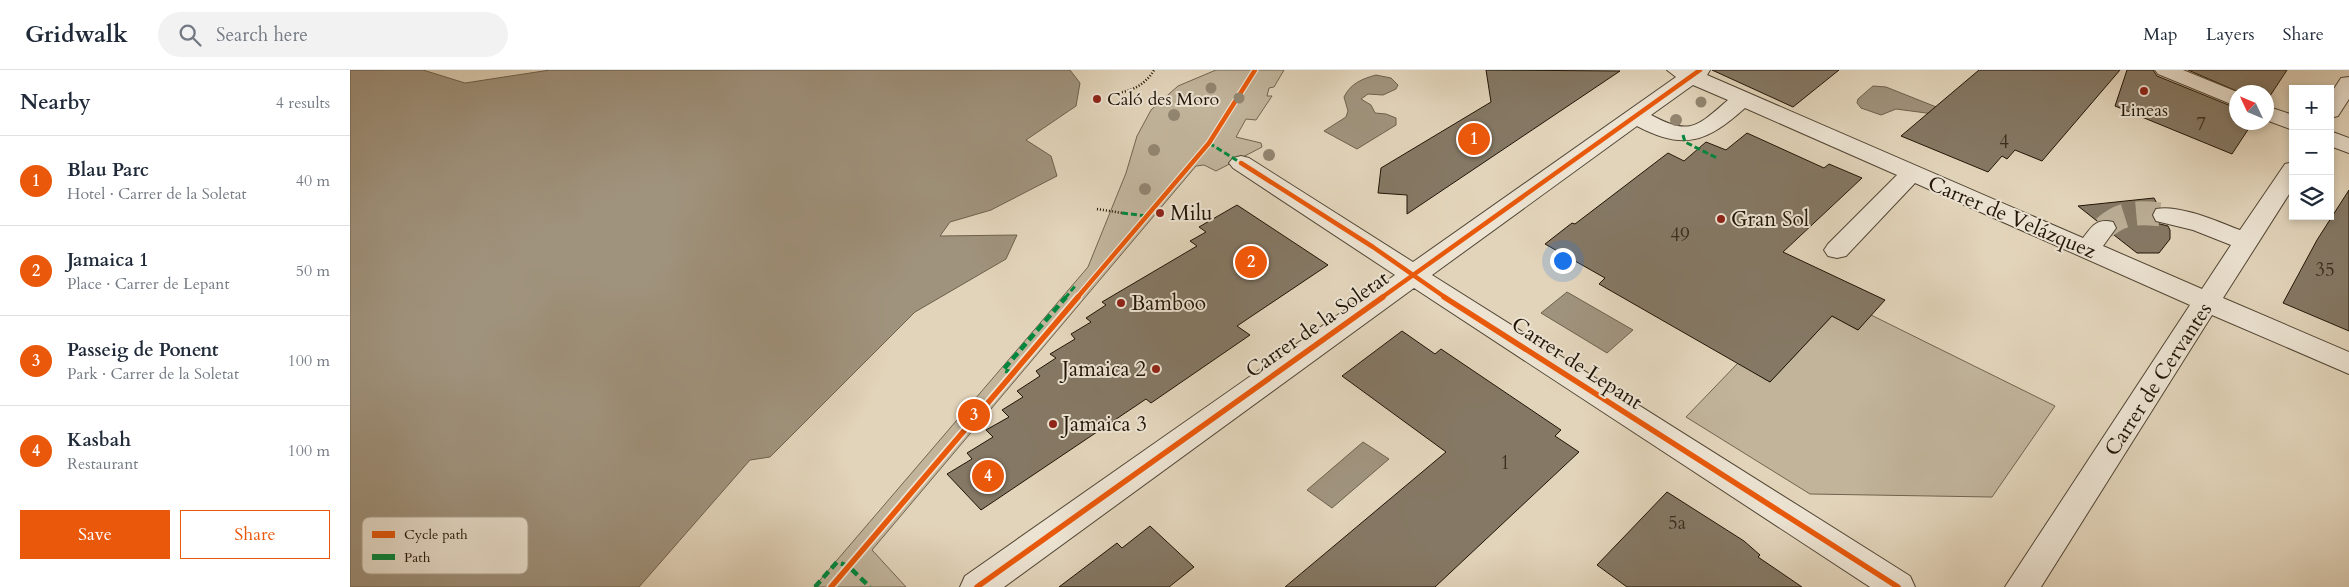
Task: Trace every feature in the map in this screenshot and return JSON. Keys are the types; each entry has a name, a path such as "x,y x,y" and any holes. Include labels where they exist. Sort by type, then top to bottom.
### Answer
{"street":[{"path":"2165,70 2229,97"},
{"name":"Carrer de Velázquez","path":"1689,72 1743,99 1911,174 2349,364"},
{"name":"Carrer de la Soletat","path":"977,587 1636,116 1689,72"},
{"path":"2334,105 2349,83"},
{"path":"1636,116 1662,129 1683,135 1701,131 1743,99"},
{"path":"2274,115 2289,121"},
{"path":"2334,140 2349,146"},
{"name":"Carrer de Lepant","path":"1241,163 1415,275 1458,306 1898,587"},
{"path":"1837,250 1911,174"},
{"name":"Carrer de Cervantes","path":"2022,587 2289,175"},
{"path":"2166,215 2201,224 2246,242"},
{"path":"2088,250 2104,228"}],"path":[{"path":"1110,94 1137,88 1150,77 1154,70"},
{"path":"1097,209 1122,213"}],"shaded area":[{"path":"350,70 423,70 465,83 550,70 1070,70 1080,83 1076,106 1026,140 1051,156 1057,176 991,210 950,222 940,236 1017,235 1006,259 915,312 770,457 750,460 639,587 350,587"},
{"path":"1216,70 1284,70 1274,87 1269,88 1267,96 1272,96 1256,120 1246,119 1236,137 1261,143 1262,147 1216,171 1204,165 1196,166 872,550 906,587 814,587 1088,267 1126,173 1137,136 1151,110 1178,86"},
{"path":"1376,75 1391,78 1398,85 1396,89 1383,95 1368,94 1361,99 1371,105 1375,113 1386,114 1396,118 1396,125 1357,149 1324,131 1346,117 1348,111 1344,97 1350,88 1362,80"},
{"path":"1873,86 1886,87 1964,118 1896,109 1881,115 1861,108 1857,103 1858,99"},
{"path":"1567,292 1633,330 1607,353 1541,313"},
{"path":"1871,315 2055,406 1992,497 1810,494 1686,417 1738,363 1770,382 1832,316 1858,330"},
{"path":"1363,442 1389,459 1332,508 1307,490"}],"building":[{"path":"1486,70 1620,71 1407,214 1407,195 1378,193 1381,168 1491,102"},
{"path":"1712,70 1839,70 1793,107"},
{"path":"1979,70 2120,70 2042,161 2015,150 2007,159 2002,156 1988,172 1901,136"},
{"path":"2127,70 2153,70 2157,76 2229,105 2229,130 2248,130 2232,154 2115,106"},
{"path":"2188,70 2287,70 2274,90 2274,85 2229,85 2229,88"},
{"path":"1747,133 1824,168 1829,164 1862,178 1783,252 1885,300 1858,330 1832,316 1770,382 1599,284 1605,278 1545,244 1572,223 1575,224 1668,153 1684,161 1706,142 1726,150"},
{"path":"2349,190 2349,331 2283,303 2317,240 2330,220 2334,220 2334,213"},
{"path":"2154,198 2159,207 2154,208 2151,216 2156,223 2168,226 2170,230 2170,239 2159,253 2137,253 2114,235 2118,229 2115,221 2107,219 2097,221 2078,206"},
{"path":"1237,205 1328,265 1237,326 1250,335 1151,403 1146,399 981,510 947,474 972,459 967,453 993,437 986,430 1009,417 1002,410 1023,397 1017,391 1040,376 1036,371 1056,358 1050,354 1075,339 1071,334 1091,322 1086,318 1106,305 1102,302 1197,246 1190,241 1206,232 1199,227"},
{"path":"1402,331 1435,354 1441,349 1561,430 1555,436 1579,452 1435,587 1285,587 1446,452 1342,376"},
{"path":"1667,492 1744,541 1760,555 1758,557 1802,587 1627,587 1597,565"},
{"path":"1150,526 1194,567 1169,587 1059,587 1117,543 1122,548"}],"tunnel":[{"path":"2104,228 2118,218 2132,214 2165,215"}],"marked path":[{"path":"1683,135 1685,142 1717,158"},
{"path":"1209,143 1241,163"},
{"path":"1122,213 1147,216"},
{"path":"1013,373 1003,370 1076,285"},
{"path":"815,587 837,562 848,566 870,587"}],"cycle path":[{"path":"831,587 1209,143 1255,70"},
{"path":"977,587 1700,70"},
{"path":"1241,163 1373,247 1458,306 1898,587"}],"place":[{"name":"Lineas","path":"2144,91"},
{"name":"Caló des Moro","path":"1097,99"},
{"name":"Blau Parc","path":"1474,139"},
{"name":"Milu","path":"1160,213"},
{"name":"Gran Sol","path":"1721,219"},
{"name":"Jamaica 1","path":"1251,262"},
{"name":"Bamboo","path":"1121,303"},
{"name":"Jamaica 2","path":"1156,369"},
{"name":"Passeig de Ponent","path":"974,415"},
{"name":"Jamaica 3","path":"1053,424"},
{"name":"Kasbah","path":"988,476"}]}
